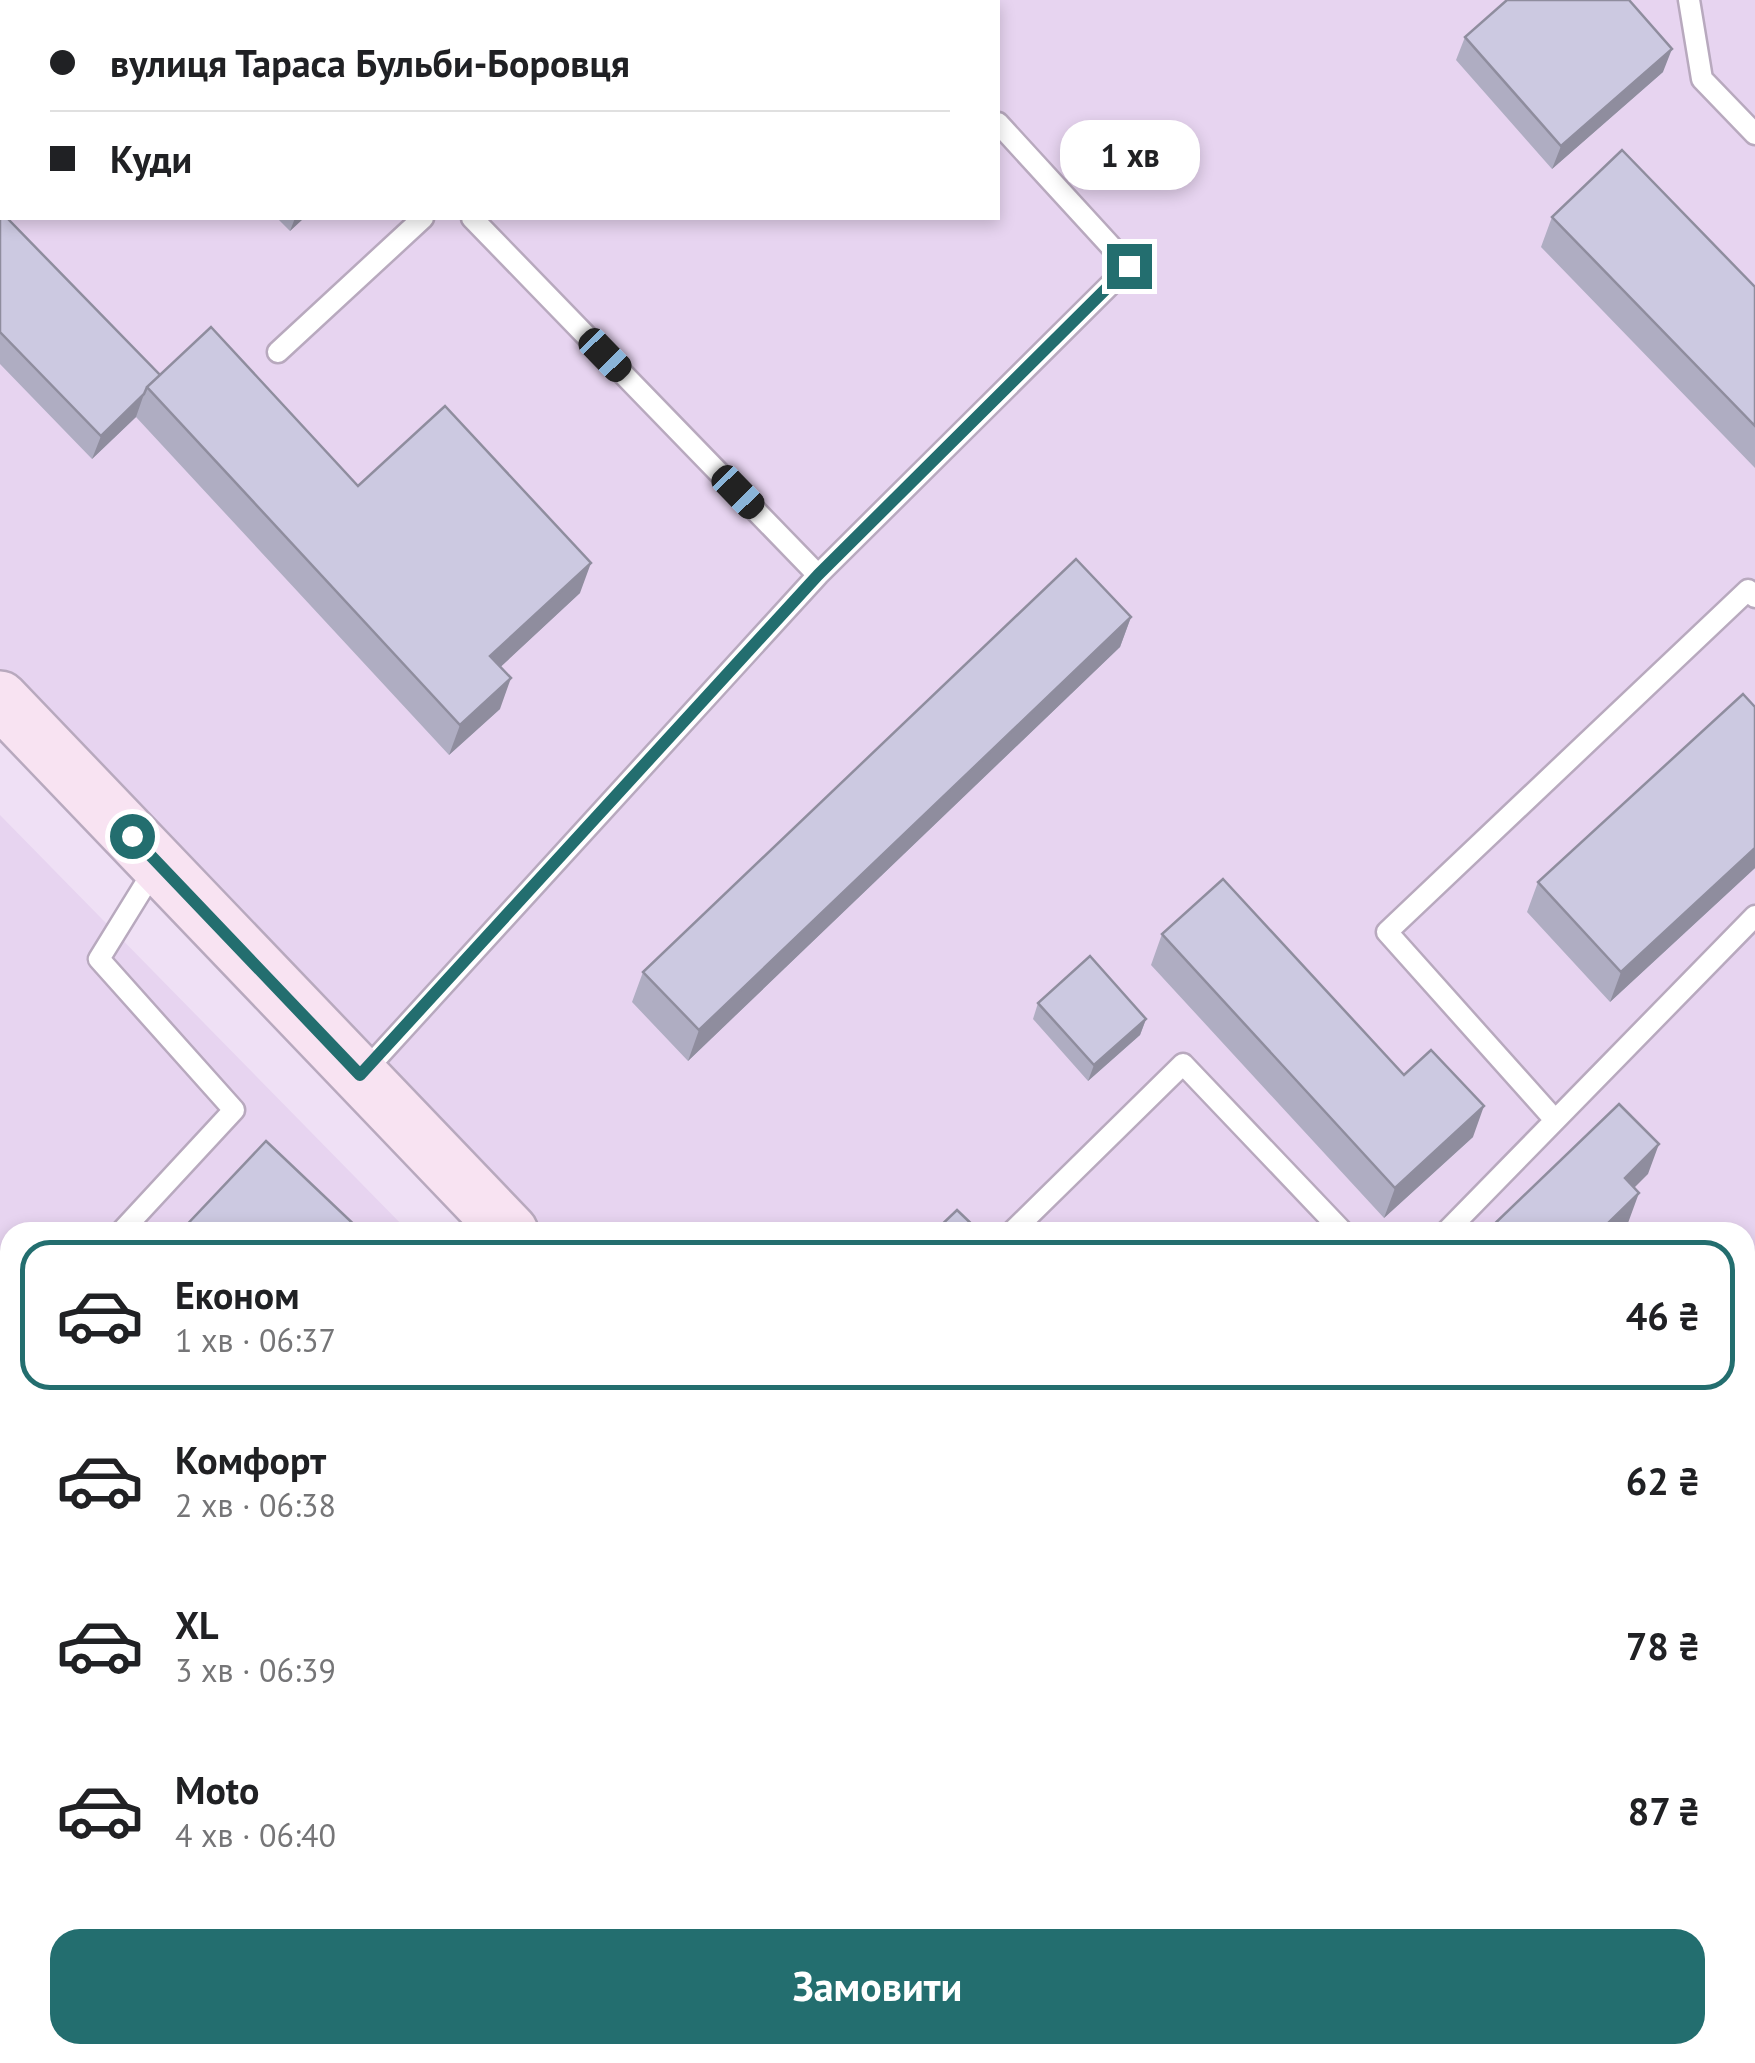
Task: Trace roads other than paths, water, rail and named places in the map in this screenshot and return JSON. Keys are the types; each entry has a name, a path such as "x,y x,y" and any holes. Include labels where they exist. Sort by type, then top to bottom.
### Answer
{"street":[{"path":"0,699 500,1222"}],"lane":[{"path":"1688,0 1702,79 1755,134"},
{"path":"360,1075 818,575 1129,266 1000,125"},
{"path":"278,352 421,220"},
{"path":"474,220 818,575"},
{"path":"1556,1120 1387,932 1748,590 1755,597"},
{"path":"130,1222 234,1110 99,960 158,863"},
{"path":"1456,1222 1755,916"},
{"path":"1022,1222 1183,1064 1333,1222"}]}
